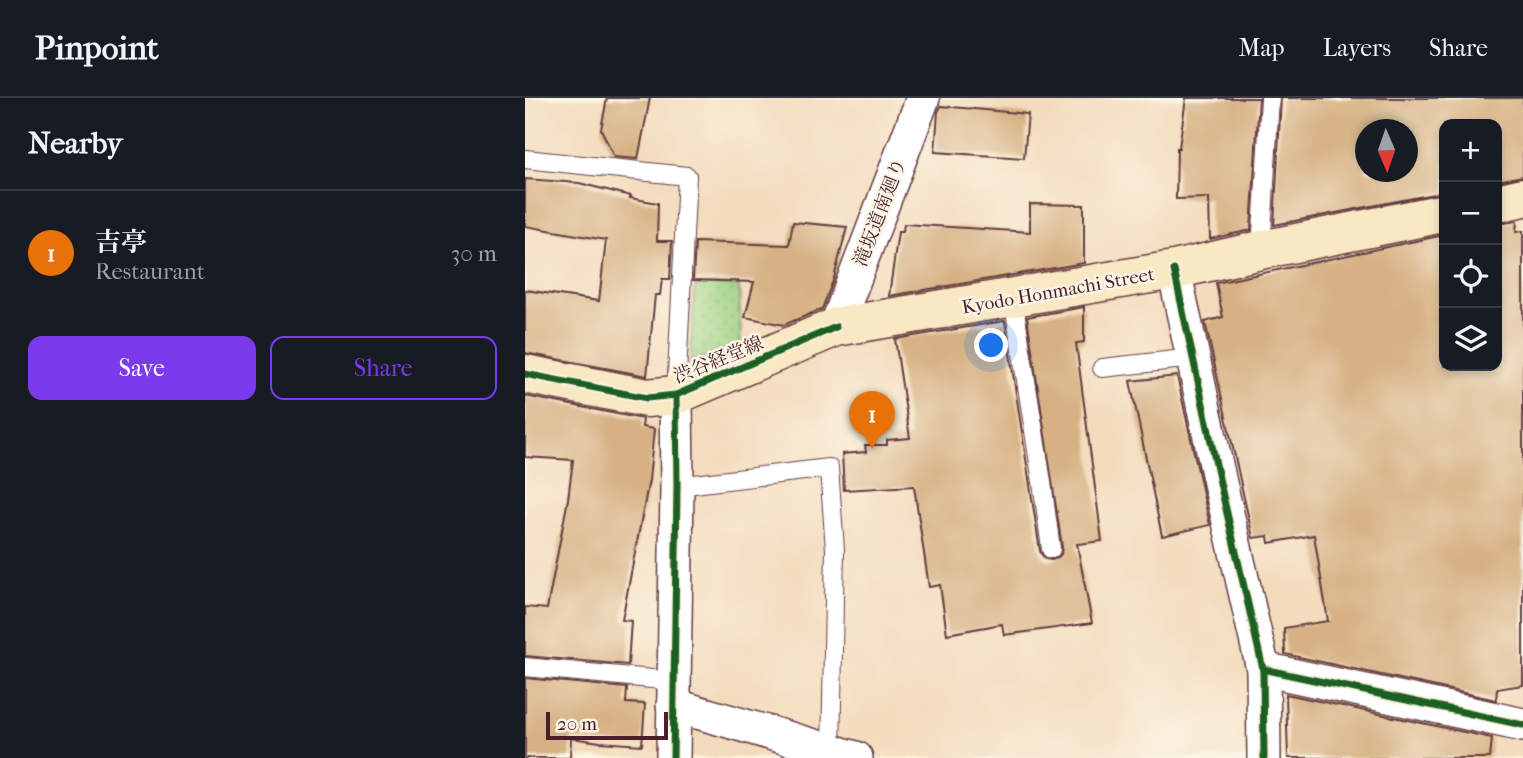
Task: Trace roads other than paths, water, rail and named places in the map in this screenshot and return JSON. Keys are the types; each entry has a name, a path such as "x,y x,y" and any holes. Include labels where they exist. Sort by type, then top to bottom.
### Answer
{"main road":[{"path":"1502,201 1523,197"},
{"name":"Kyodo Honmachi Street","path":"836,327 1174,270 1439,214"},
{"name":"渋谷経堂線","path":"525,374 647,398 676,395 836,327"}],"street":[{"name":"滝坂道南廻り","path":"836,327 923,98"},
{"path":"1174,270 1263,668 1264,758"},
{"path":"673,758 676,395"},
{"path":"1263,668 1523,725"},
{"path":"673,693 844,755"}],"lane":[{"path":"1261,250 1270,98"},
{"path":"525,159 687,176 676,395"},
{"path":"1013,298 1051,549"},
{"path":"1102,369 1193,358"},
{"path":"677,486 829,468 844,755"},
{"path":"525,667 673,693"}],"place":[{"name":"吉亭","path":"872,449"}]}
